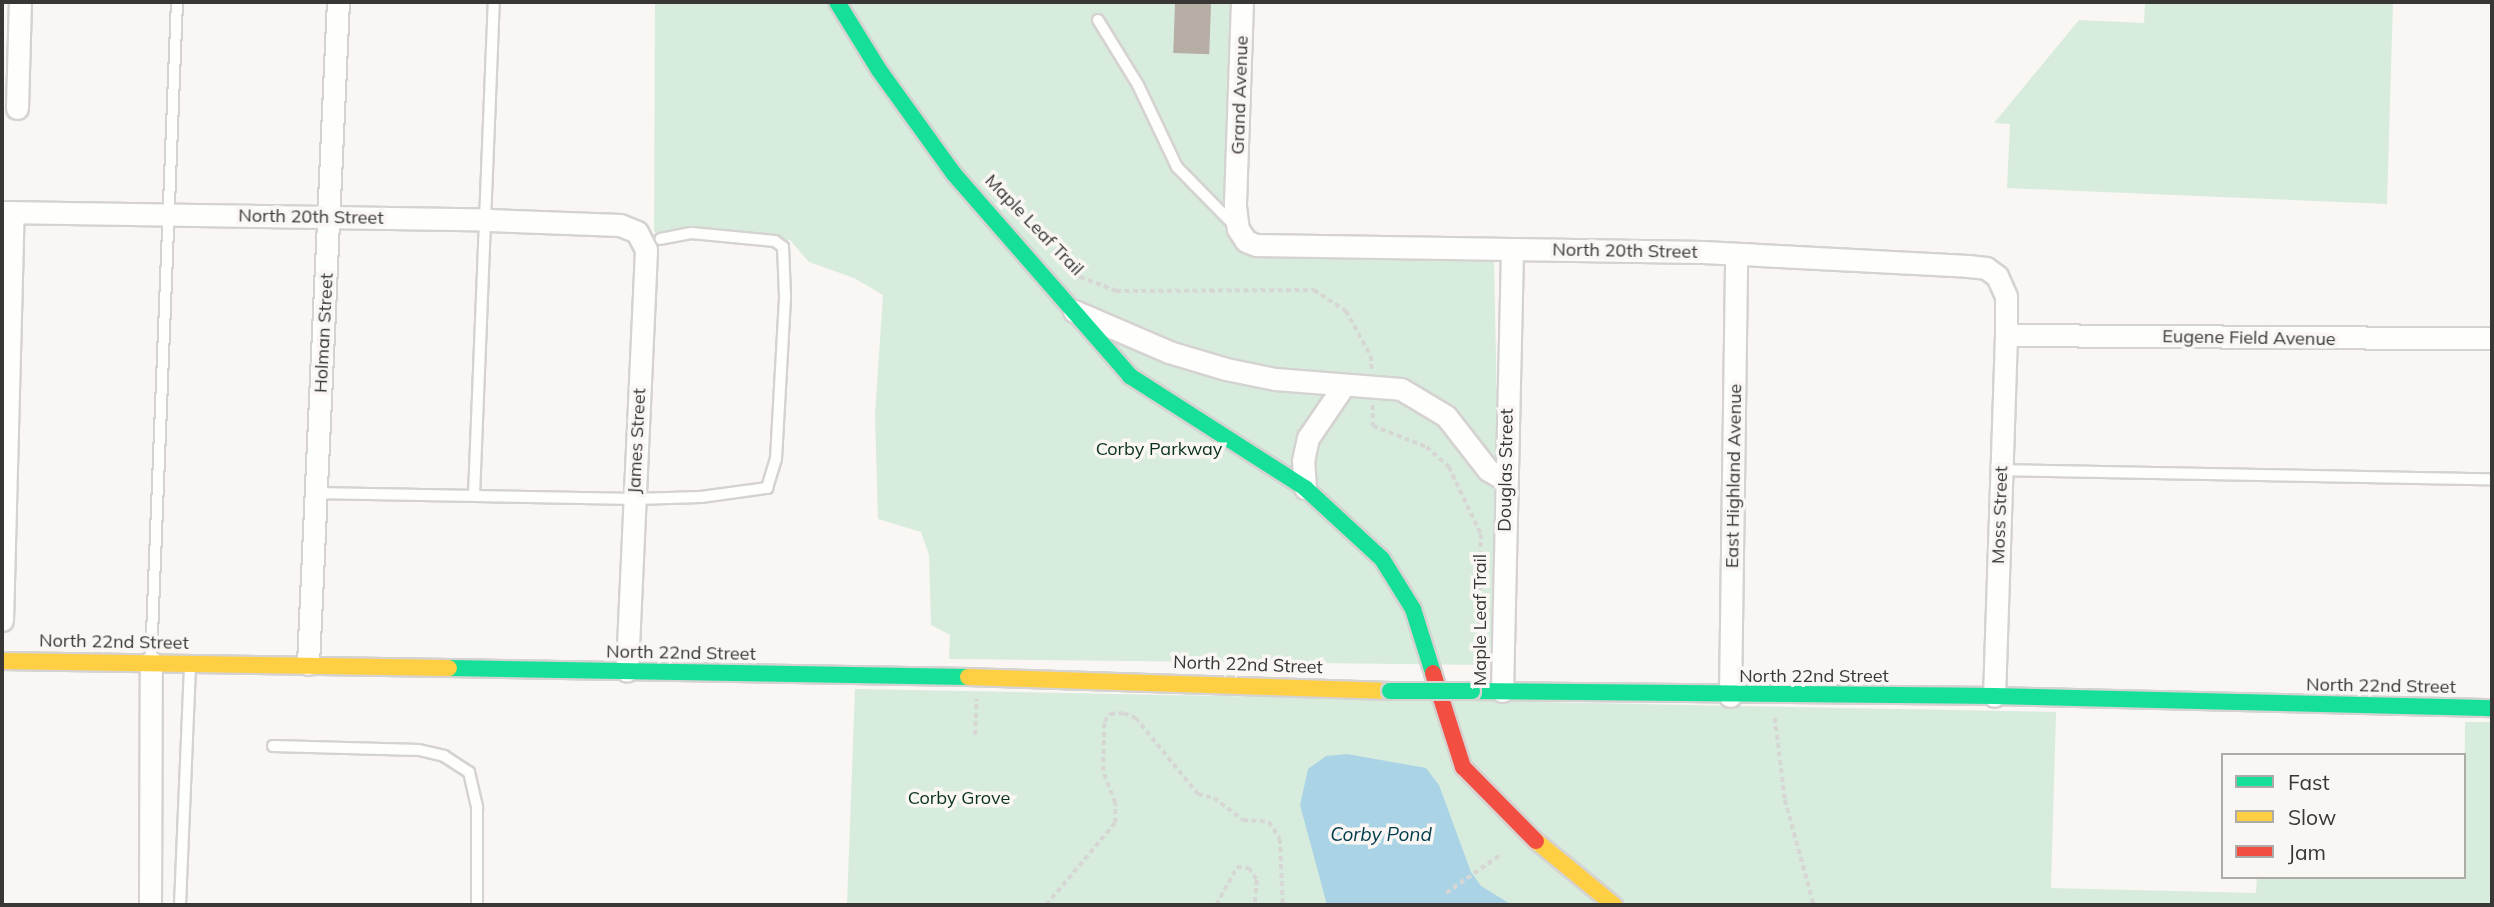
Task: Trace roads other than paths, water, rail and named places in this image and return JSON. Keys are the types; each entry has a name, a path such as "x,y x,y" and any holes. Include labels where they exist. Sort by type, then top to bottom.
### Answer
{"street":[{"path":"17,108 20,2"},
{"name":"Holman Street","path":"308,663 338,2"},
{"path":"837,2 879,70 954,174 1130,376 1305,488 1382,559 1413,610 1463,767 1530,836 1614,905"},
{"name":"Grand Avenue","path":"1238,229 1236,187 1242,2"},
{"path":"2,620 7,212"},
{"name":"North 20th Street","path":"7,212 487,220 620,225"},
{"name":"James Street","path":"620,225 638,232 646,250 627,671"},
{"name":"North 20th Street","path":"1238,229 1246,241 1266,246 1512,249 1986,268 2004,284 2006,335"},
{"name":"Douglas Street","path":"1502,691 1512,249"},
{"name":"East Highland Avenue","path":"1730,696 1736,256"},
{"path":"1072,310 1169,352 1226,369 1344,385 1401,389 1425,400 1446,416 1488,470 1506,480"},
{"name":"Eugene Field Avenue","path":"2006,335 2492,338"},
{"name":"Moss Street","path":"1994,696 2006,335"},
{"path":"1305,488 1303,461 1307,438 1344,385"},
{"name":"North 22nd Street","path":"2,661 308,663 1112,679 1390,691 1730,696 1994,696 2492,708"},
{"path":"150,905 151,662"}],"lane":[{"path":"151,662 172,215 177,2"},
{"path":"474,495 494,2"},
{"path":"1098,20 1138,85 1177,167 1238,229"},
{"path":"316,493 635,499 701,497 767,488 776,459 785,296 783,247 775,241 723,235 691,233 661,239"},
{"path":"2001,470 2492,479"},
{"path":"180,905 190,662"},
{"path":"273,746 419,750 444,756 468,772 477,808 477,905"}],"water":[{"name":"Corby Pond","path":"1347,754 1426,768 1439,785 1471,872 1481,886 1512,905 1327,905 1300,805 1308,769 1326,756"}],"park label":[{"name":"Corby Parkway","path":"1159,449"},
{"name":"Corby Grove","path":"959,798"}]}
